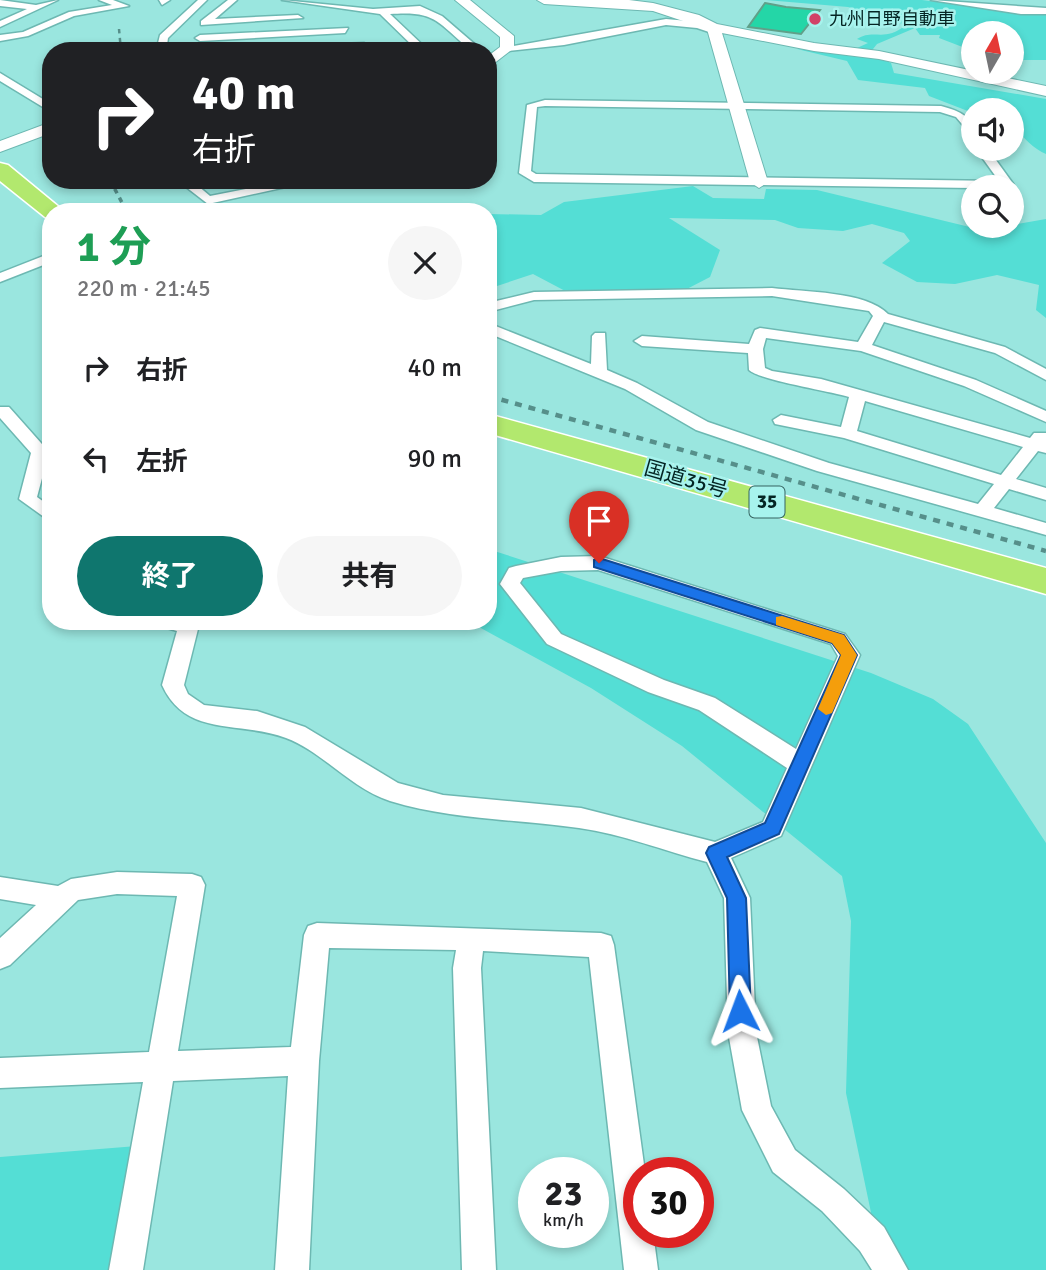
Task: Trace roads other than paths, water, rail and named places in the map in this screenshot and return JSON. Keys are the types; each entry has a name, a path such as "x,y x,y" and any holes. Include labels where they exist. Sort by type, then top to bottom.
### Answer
{"highway":[{"path":"0,170 42,203"},
{"name":"国道35号","path":"497,426 1046,582"}],"street":[{"path":"0,24 54,0"},
{"path":"0,38 25,34 102,0 125,2 125,6 118,10 72,14"},
{"path":"162,42 163,37 203,0"},
{"path":"286,0 383,12 411,8 430,12 467,42"},
{"path":"464,1 483,0"},
{"path":"544,0 660,6 685,12 714,29 759,182"},
{"path":"935,0 1021,11 1046,11"},
{"path":"1012,0 1032,0"},
{"path":"276,5 305,1"},
{"path":"464,1 507,36 507,48"},
{"path":"0,3 37,8"},
{"path":"201,42 197,34 205,22 232,5"},
{"path":"345,8 330,17 358,42"},
{"path":"383,12 415,42"},
{"path":"205,22 308,18"},
{"path":"497,56 507,48 561,43 645,24 705,26 814,47 894,58 1046,91"},
{"path":"200,38 345,30"},
{"path":"0,76 42,103"},
{"path":"961,116 941,109 533,105 525,173 534,178 1008,185 991,161"},
{"path":"0,147 42,131"},
{"path":"194,189 214,203"},
{"path":"208,200 265,189"},
{"path":"0,278 42,261"},
{"path":"497,306 534,296 772,292 874,307 884,317 989,346 1046,375"},
{"path":"863,347 878,319 884,317"},
{"path":"497,330 631,386 702,426 823,467 983,510 1046,530"},
{"path":"983,510 1003,483 1042,441 815,382 768,375 757,370 755,349 760,333 863,347 970,383 1046,417"},
{"path":"599,374 600,336"},
{"path":"642,341 755,349"},
{"path":"848,434 858,395"},
{"path":"1,410 40,452 40,460 27,491 28,499 42,509"},
{"path":"781,420 848,434 1046,494"},
{"path":"181,630 173,685 180,699 199,713 257,720 297,733 391,791 430,801 581,818 716,853 772,829 802,765 849,655 838,639 599,563 561,564 516,573 510,584 554,639 656,686 707,704 802,765"},
{"path":"716,853 737,898 741,1032 757,1110 784,1161 833,1200 872,1239 891,1270"},
{"path":"0,956 71,890 117,883 192,885 126,1270"},
{"path":"0,888 63,898"},
{"path":"292,1270 304,1061 317,935 471,938 601,945 641,1270"},
{"path":"471,938 467,968 479,1270"},
{"path":"0,1073 304,1061"}],"railway":[{"path":"119,29 120,42"},
{"path":"115,189 122,203"},
{"path":"497,398 1046,551"}],"place":[{"name":"九州日野自動車","path":"815,19"}]}
